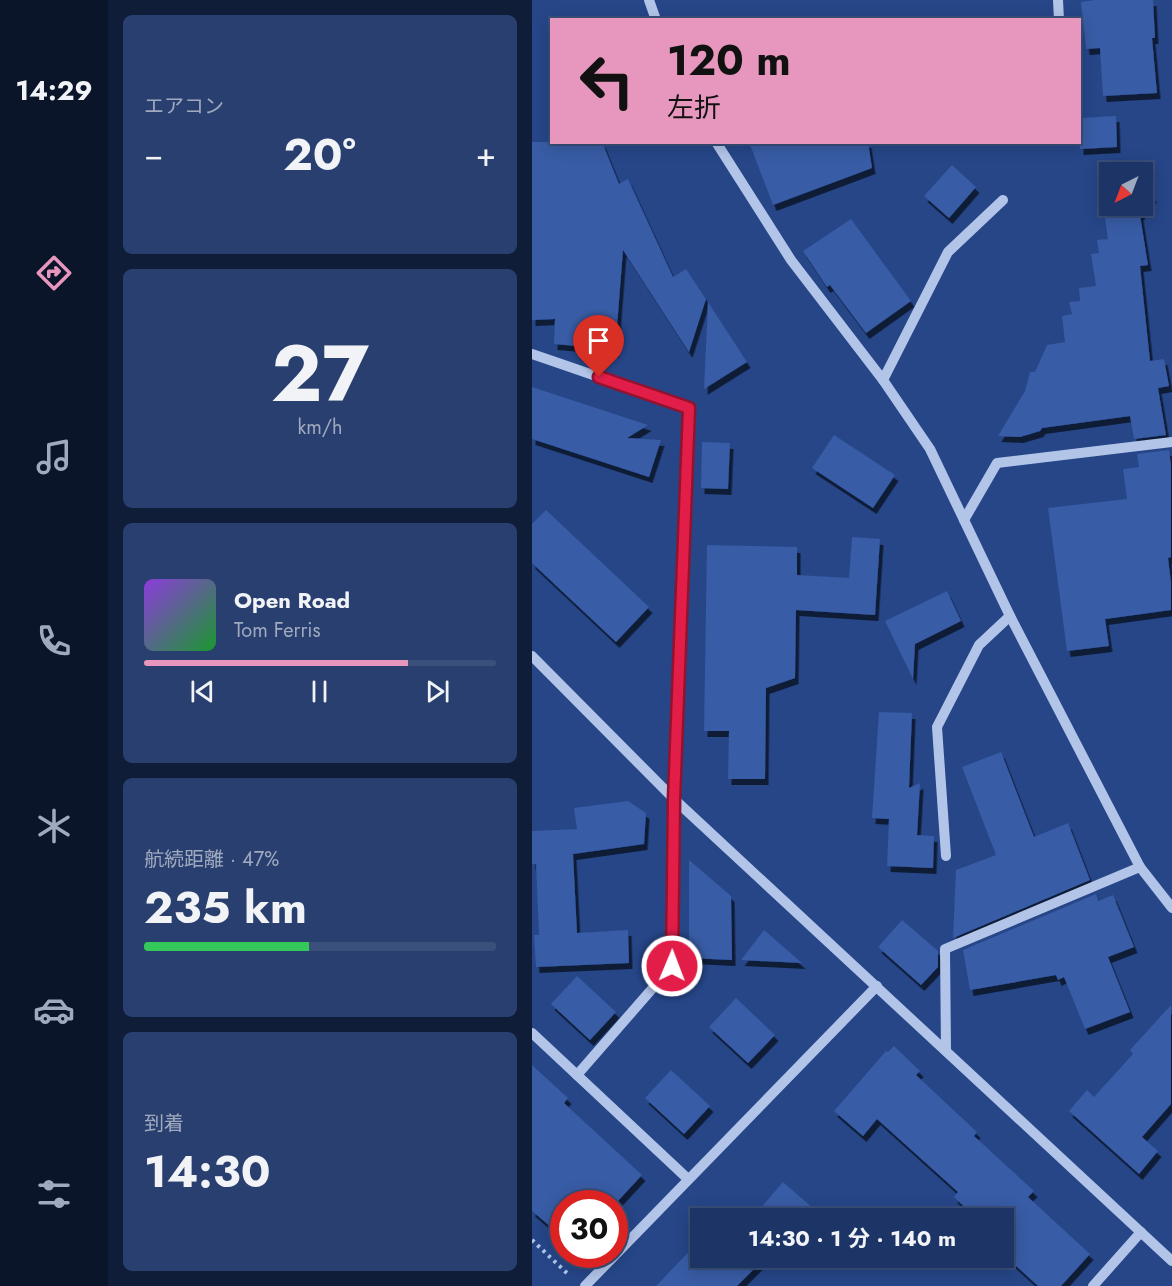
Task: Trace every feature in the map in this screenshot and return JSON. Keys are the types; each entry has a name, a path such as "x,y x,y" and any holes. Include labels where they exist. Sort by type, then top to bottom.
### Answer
{"street":[{"path":"649,0 655,18"},
{"path":"1058,0 1059,18"},
{"path":"717,144 791,260 883,380 930,449 1010,616 1140,867 1171,908"},
{"path":"883,380 948,252 1003,200"},
{"path":"532,354 689,408 674,799 672,966 577,1075"},
{"path":"964,520 997,464 1171,442"},
{"path":"946,856 937,727 979,645 1010,616"},
{"path":"532,656 674,799 1171,1261"},
{"path":"946,1050 945,949 1140,867"},
{"path":"585,1286 877,986"},
{"path":"532,1033 688,1179"},
{"path":"1093,1286 1141,1232"}],"path":[{"path":"532,1240 572,1278"}],"building":[{"path":"1153,0 1155,38 1152,38 1157,93 1103,96 1100,48 1086,49 1081,2"},
{"path":"1116,116 1117,147 1080,149 1081,118"},
{"path":"532,142 603,144 619,184 628,179 673,277 686,269 706,299 689,352 623,250 615,352 554,344 555,319 532,320"},
{"path":"750,144 868,144 872,168 773,205"},
{"path":"952,165 976,187 949,218 924,196"},
{"path":"1107,216 1140,216 1148,265 1140,266 1150,361 1164,359 1169,386 1158,388 1166,435 1134,439 1130,416 1042,428 1040,431 1020,437 998,436 1025,391 1030,372 1035,372 1047,345 1065,342 1062,316 1072,314 1069,302 1080,301 1079,288 1096,286 1091,254 1099,253 1097,240 1108,239 1105,219"},
{"path":"851,219 911,301 866,333 830,285 827,287 803,251"},
{"path":"708,302 747,362 704,389"},
{"path":"532,387 648,425 627,438 661,440 649,477 532,439"},
{"path":"834,435 895,475 873,508 812,468"},
{"path":"702,442 730,443 728,489 701,488"},
{"path":"1169,450 1171,557 1168,558 1171,610 1105,619 1109,646 1067,651 1048,508 1127,499 1123,469 1139,467 1137,454"},
{"path":"546,510 649,607 616,642 532,563 532,524"},
{"path":"852,537 880,539 875,615 796,610 795,678 766,688 765,779 728,779 729,731 704,731 707,545 797,547 797,575 849,578"},
{"path":"947,591 961,621 915,644 913,679 885,621"},
{"path":"879,712 912,713 909,788 920,783 917,835 934,836 933,868 887,866 889,819 872,818"},
{"path":"1001,752 1034,837 1068,823 1090,880 953,938 956,870 996,855 962,767"},
{"path":"628,801 646,813 644,844 573,854 577,933 628,930 629,963 536,967 534,935 539,935 536,864 532,864 532,831 577,829 574,808"},
{"path":"689,860 731,896 732,960 689,958"},
{"path":"1096,894 1098,901 1113,895 1134,947 1108,957 1130,1012 1085,1029 1064,977 1058,980 1056,975 970,990 963,950"},
{"path":"902,920 938,951 938,967 921,985 878,947"},
{"path":"764,930 802,963 741,960"},
{"path":"577,976 616,1012 590,1040 551,1004"},
{"path":"736,998 775,1035 748,1063 709,1027"},
{"path":"1171,1005 1171,1104 1142,1137 1158,1151 1139,1174 1069,1111 1087,1090 1094,1097 1133,1054 1130,1050"},
{"path":"894,1046 920,1071 916,1075 977,1132 974,1136 1034,1191 1028,1197 1090,1254 1061,1286 1038,1286 1014,1264 1014,1208 966,1208 954,1197 958,1192 877,1119 863,1136 834,1111 886,1051 888,1052"},
{"path":"532,1065 568,1098 564,1103 642,1175 628,1190 550,1190 550,1226 532,1211"},
{"path":"671,1070 710,1106 684,1134 645,1098"},
{"path":"783,1182 813,1208 761,1208"},
{"path":"690,1250 690,1268 755,1268 737,1286 656,1286"}],"route":[{"path":"599,377 689,408 674,799 672,966"}]}
